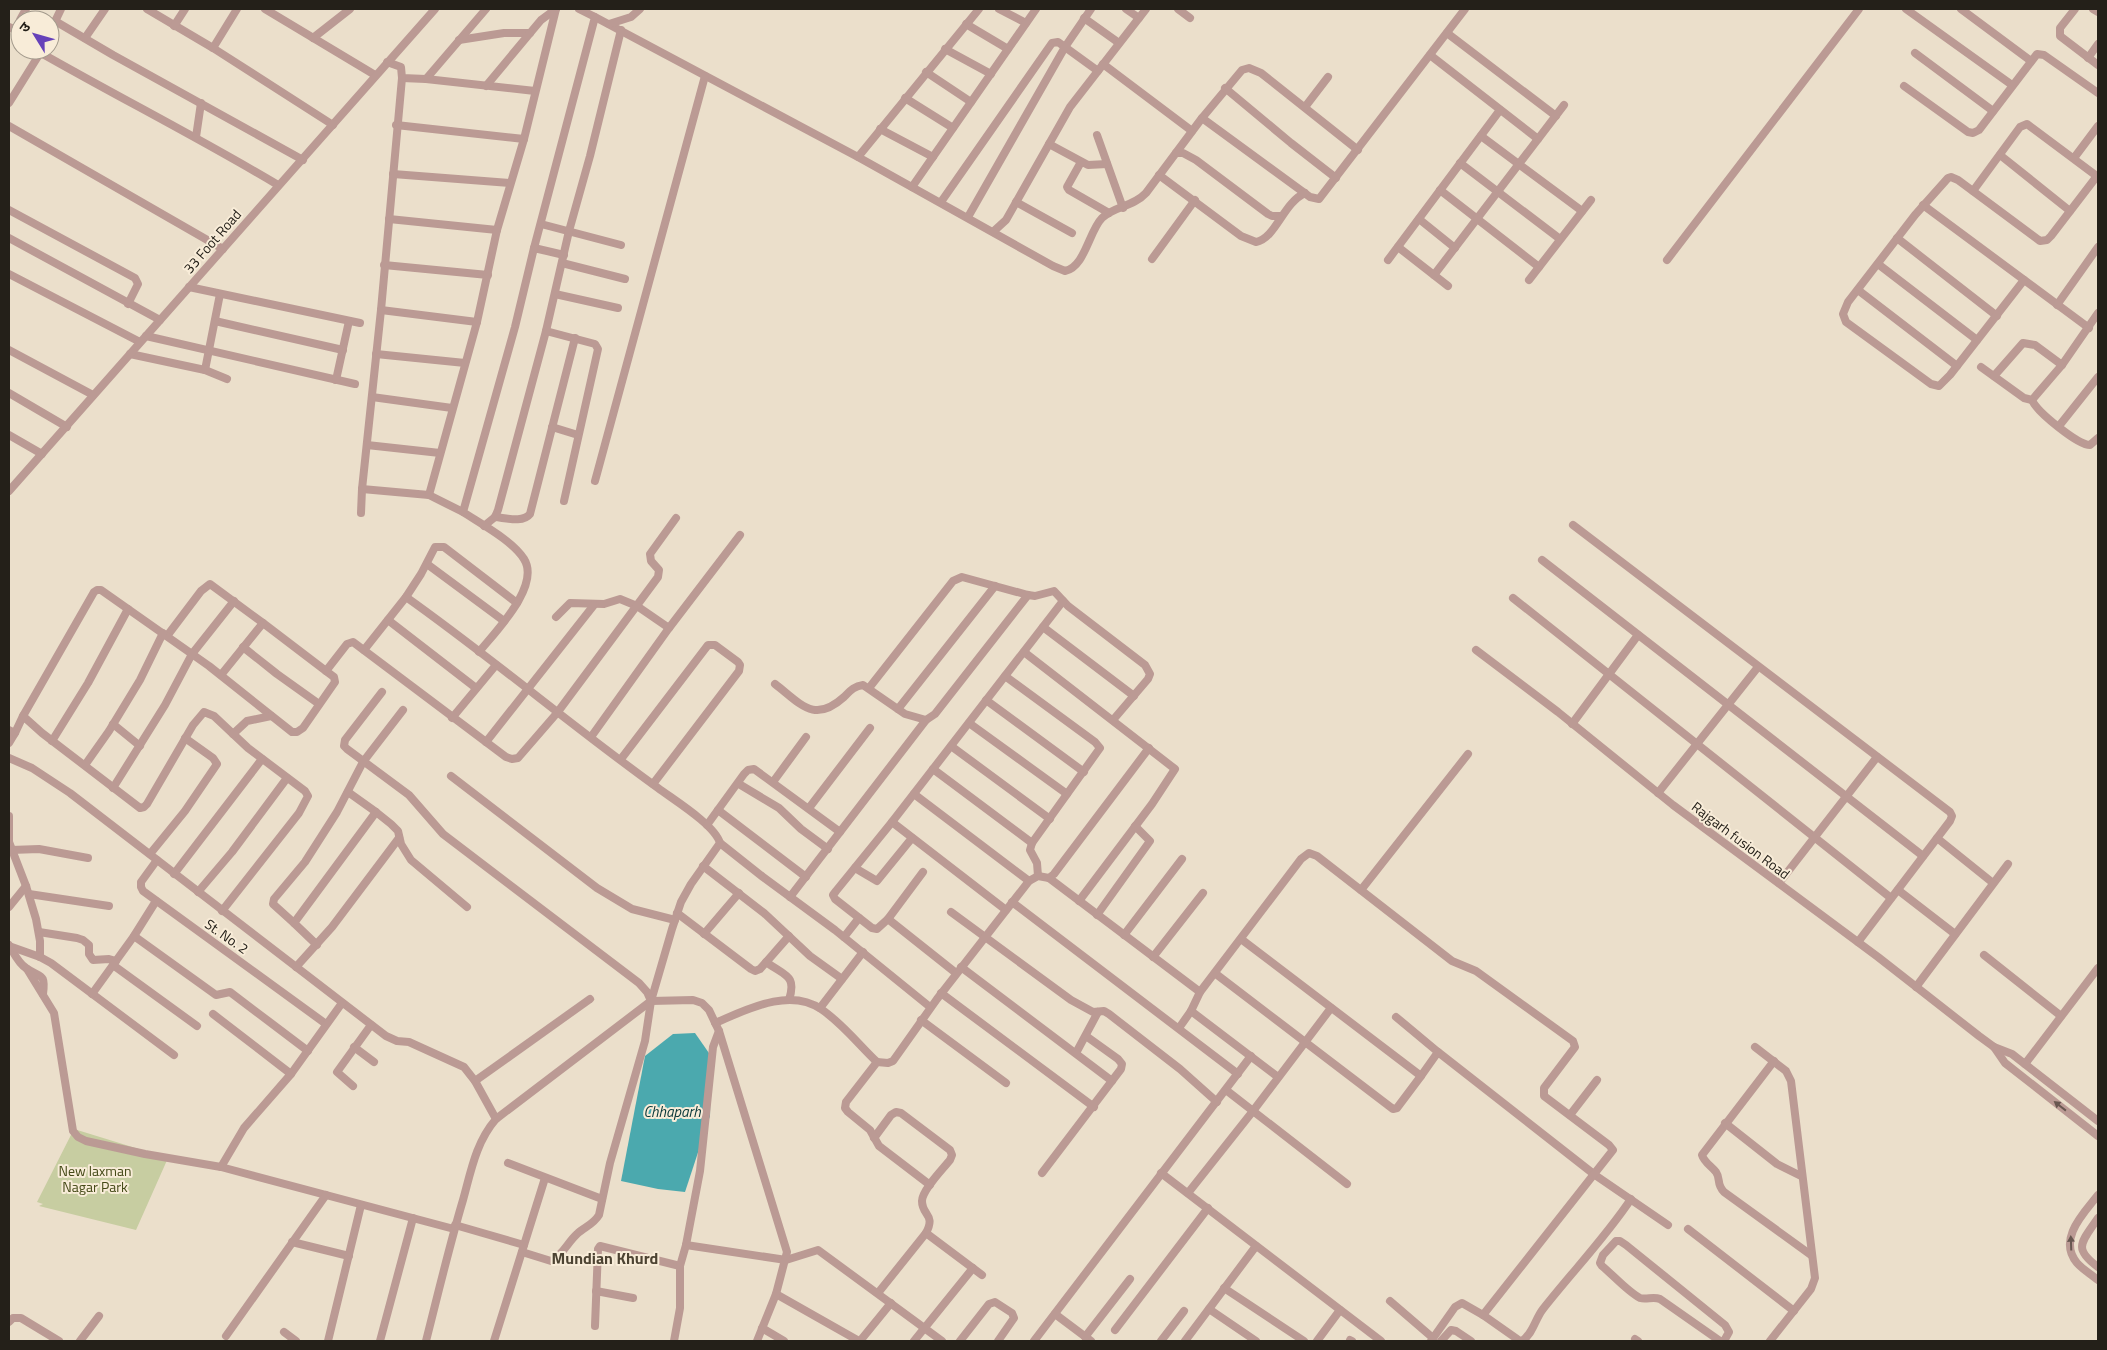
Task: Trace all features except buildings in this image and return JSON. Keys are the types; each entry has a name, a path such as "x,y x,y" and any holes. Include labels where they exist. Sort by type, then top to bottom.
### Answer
{"street":[{"path":"85,38 105,9"},
{"path":"147,9 213,48 333,126"},
{"path":"174,26 186,9"},
{"path":"213,48 237,9"},
{"path":"265,9 375,75"},
{"path":"313,38 350,9"},
{"name":"33 Foot Road","path":"9,491 278,185 333,126 375,75 434,9"},
{"path":"426,79 486,9"},
{"path":"486,86 546,15 556,9"},
{"path":"429,494 477,322 497,230 524,139 556,9"},
{"path":"579,9 858,157 1065,271 1075,266 1098,223 1109,213 1139,201 1225,88 1242,70 1255,69 1358,150"},
{"path":"609,24 631,18 640,9"},
{"path":"858,157 979,9"},
{"path":"999,9 1026,23"},
{"path":"912,187 1036,9"},
{"path":"968,217 1065,46 1091,9"},
{"path":"1126,9 1139,18"},
{"path":"994,231 1002,226 1070,107 1146,9"},
{"path":"1178,9 1190,18"},
{"path":"1202,118 1305,193 1315,199 1319,199 1466,9"},
{"path":"1667,260 1859,9"},
{"path":"1906,9 2012,86"},
{"path":"1961,9 2031,61"},
{"path":"2075,9 2059,33 2064,40 2098,65"},
{"path":"2093,9 2098,12"},
{"path":"463,512 495,404 595,17"},
{"path":"1084,18 1119,43"},
{"path":"60,24 303,160"},
{"path":"966,24 1008,49"},
{"path":"484,526 495,517 546,331 569,231 590,156 621,30"},
{"path":"459,40 504,33 530,33"},
{"path":"1447,33 1556,116"},
{"path":"941,202 1049,46 1055,42 1101,68 1192,131"},
{"path":"2088,58 2098,44"},
{"path":"945,49 990,74"},
{"path":"1915,53 1993,111"},
{"path":"1904,86 1968,132 1977,132 2037,54 2044,55 2098,93"},
{"path":"1430,55 1538,138"},
{"path":"9,103 37,60"},
{"path":"56,60 144,111 196,137 278,185"},
{"path":"361,514 381,310 396,125 402,78 401,67 387,62"},
{"path":"926,72 971,102"},
{"path":"595,481 705,76"},
{"path":"402,78 535,91"},
{"path":"1305,107 1328,78"},
{"path":"9,86 16,91"},
{"path":"1225,88 1336,178"},
{"path":"905,98 953,128"},
{"path":"196,137 201,103"},
{"path":"1434,275 1564,105"},
{"path":"1388,260 1500,110"},
{"path":"1973,191 2020,128 2027,124 2098,177 2048,240 2040,241 1951,177 1944,181 1897,238 1844,310 1843,314 1846,322 1936,386 1939,386 1957,366 2024,280"},
{"path":"396,125 524,139"},
{"path":"9,126 223,249"},
{"path":"2074,158 2098,126"},
{"path":"880,129 933,157"},
{"path":"1097,135 1123,208"},
{"path":"1481,136 1582,211"},
{"path":"1049,144 1088,165 1107,164"},
{"path":"1176,153 1183,153 1196,160 1268,214 1281,216"},
{"path":"2000,155 2070,211"},
{"path":"1081,162 1067,187 1109,213"},
{"path":"1460,163 1560,239"},
{"path":"393,174 510,183"},
{"path":"1159,175 1241,236 1256,242 1266,237 1293,200 1305,193"},
{"path":"1440,190 1539,267"},
{"path":"1152,259 1195,200"},
{"path":"1530,280 1591,200"},
{"path":"1016,202 1072,233"},
{"path":"1923,205 2089,328"},
{"path":"9,210 135,278 138,284 128,304"},
{"path":"389,219 497,230"},
{"path":"1419,219 1455,248"},
{"path":"541,224 621,245"},
{"path":"9,238 160,320"},
{"path":"1897,238 1997,316"},
{"path":"1398,247 1448,286"},
{"path":"2057,305 2098,247"},
{"path":"534,248 564,255"},
{"path":"562,263 625,279"},
{"path":"1878,264 1977,340"},
{"path":"384,265 488,275"},
{"path":"9,274 140,342"},
{"path":"189,287 360,323"},
{"path":"1858,290 1957,366"},
{"path":"205,370 220,294"},
{"path":"555,294 618,308"},
{"path":"381,310 477,322"},
{"path":"2032,400 2062,365 2098,315"},
{"path":"215,321 343,350"},
{"path":"336,380 349,321"},
{"path":"546,331 595,344 598,349 564,501"},
{"path":"146,336 355,384"},
{"path":"495,517 522,519 527,518 530,514 575,338"},
{"path":"1994,376 2023,343 2035,345 2062,365"},
{"path":"9,350 93,395"},
{"path":"130,354 205,370 227,379"},
{"path":"376,354 465,363"},
{"path":"1981,367 2024,398 2032,400 2037,409 2085,445 2090,445 2098,438"},
{"path":"2059,426 2098,378"},
{"path":"9,393 67,427"},
{"path":"372,397 452,408"},
{"path":"552,427 578,435"},
{"path":"9,435 42,454"},
{"path":"367,445 440,453"},
{"path":"9,478 17,482"},
{"path":"362,489 429,494 463,512 484,526 518,552 525,560 529,573 525,588 517,603 479,652"},
{"path":"326,671 349,642 364,650 506,757 518,758 557,713 660,573 650,558 650,554 676,518"},
{"path":"1573,525 1950,812 1952,816 1950,821 1858,942"},
{"path":"591,737 668,628 740,535"},
{"path":"364,650 406,597 427,564 431,551 435,547 444,547 517,603"},
{"path":"1542,560 1923,856"},
{"path":"427,564 504,621"},
{"path":"869,688 952,581 962,577 1028,595 1041,595 1051,590 1149,669 1148,679 1113,720"},
{"path":"9,743 12,731 23,716 94,592 101,590 165,635 192,654 221,675 292,732 297,732 303,728 335,679 216,586 206,585 165,635 113,724 85,765"},
{"path":"898,709 995,586"},
{"path":"790,897 926,720 935,714 1028,595"},
{"path":"406,597 707,825 719,838 720,843 844,937 930,1007"},
{"path":"1514,598 1608,675 1891,898"},
{"path":"556,617 570,603 594,605 620,599 637,606 668,628"},
{"path":"113,788 140,746 192,654 234,600"},
{"path":"922,872 888,919 877,929 834,899 834,895 854,868 914,794 1063,601"},
{"path":"486,742 594,605"},
{"path":"52,741 88,683 128,609"},
{"path":"388,620 476,688"},
{"path":"221,675 263,623"},
{"path":"1043,627 1134,696"},
{"path":"1572,724 1638,635"},
{"path":"621,759 708,645 715,645 738,662 739,671 653,784"},
{"path":"243,647 319,704"},
{"name":"Rajgarh fusion Road","path":"1476,650 1658,793 1778,882 1808,907 1858,942 1994,1047 2012,1054 2098,1121"},
{"path":"1024,652 1149,748 1174,768 1175,772 1079,901"},
{"path":"452,718 496,665"},
{"path":"1658,793 1758,667"},
{"path":"1005,676 1099,746 1097,754 1032,843 1030,850 1037,863 1038,876"},
{"path":"775,684 807,708 821,711 837,703 858,686 869,688 911,717 926,720"},
{"path":"382,692 345,740 344,746 409,795 443,834 639,983 651,1001"},
{"path":"986,700 1084,772"},
{"path":"317,945 276,908 273,904 274,899 305,862 348,792 363,762 403,710"},
{"path":"23,716 52,741 140,808 144,808 185,738 200,714 204,712 214,716 262,759 306,791 307,800 299,813 222,911"},
{"path":"233,734 247,721 271,716"},
{"path":"969,723 1067,794"},
{"path":"113,724 140,746"},
{"path":"809,808 870,728"},
{"path":"773,782 806,737"},
{"path":"150,854 185,811 217,764 213,758 185,738"},
{"path":"951,746 1050,819"},
{"path":"1049,878 1054,874 1149,748"},
{"path":"1361,890 1468,754"},
{"path":"1778,882 1877,757"},
{"path":"9,758 32,768 70,793 392,1040 409,1042 464,1067 476,1081 496,1119"},
{"path":"174,874 262,759"},
{"path":"707,825 739,784 744,774 748,770 754,769 840,832"},
{"path":"933,769 1032,843"},
{"path":"451,776 603,892 632,909 676,917 704,934 755,971 760,969 789,936"},
{"path":"198,892 232,852 287,778"},
{"path":"739,784 779,808 828,849"},
{"path":"348,792 392,824 398,831 400,844 411,860 467,907"},
{"path":"914,794 1029,881"},
{"path":"718,810 806,877"},
{"path":"294,924 376,812"},
{"path":"9,816 9,845 29,894 39,932 40,957"},
{"path":"892,822 1006,910"},
{"path":"1097,915 1150,841 1135,826"},
{"path":"296,967 317,945 362,889 399,838"},
{"path":"854,868 877,881 912,838"},
{"path":"1937,838 1993,883"},
{"path":"9,946 17,960 27,969 54,1013 70,1117 73,1131 78,1137 86,1141 146,1154 221,1167 361,1205 455,1227 523,1249 544,1260 551,1261 557,1257 576,1234 594,1222 599,1216 610,1163 645,1041 651,1001 676,917 691,884 720,843"},
{"path":"9,845 88,858"},
{"path":"1179,1028 1191,1011 1200,992 1216,974 1301,859 1309,853 1318,856 1452,961 1476,970 1573,1041 1575,1047 1543,1093 1547,1099 1612,1148 1611,1154 1483,1315"},
{"path":"1124,935 1182,859"},
{"name":"St. No. 2","path":"157,860 140,884 143,891 326,1024"},
{"path":"1916,987 2008,864"},
{"path":"703,866 739,893 810,956 842,979"},
{"path":"715,1024 754,1007 782,1000 803,1001 820,1008 877,1062 888,1063 893,1060 930,1007 1012,902 1029,881 1038,876 1049,878 1200,992"},
{"path":"9,907 26,886"},
{"path":"1898,890 1955,934"},
{"path":"704,934 739,893"},
{"path":"1153,957 1203,893"},
{"path":"29,894 108,906"},
{"path":"92,994 134,936 156,901"},
{"path":"1012,902 1238,1074"},
{"path":"952,912 1071,1000 1088,1010 1104,1011 1109,1014 1180,1068 1217,1102"},
{"path":"844,937 859,918"},
{"path":"888,919 1076,1053 1112,1081"},
{"path":"39,932 83,940 89,945 89,954 94,960 109,959 198,1026"},
{"path":"134,936 216,995 230,992 308,1050"},
{"path":"1241,938 1421,1076"},
{"path":"9,946 51,963 174,1054"},
{"path":"820,1008 863,952"},
{"path":"1984,955 2061,1016"},
{"path":"766,962 792,981 793,986 789,1000"},
{"path":"40,974 51,963"},
{"path":"2025,1064 2098,968"},
{"path":"27,969 40,974 45,982 43,994"},
{"path":"1216,974 1395,1110 1402,1104 1438,1052"},
{"path":"941,993 1094,1107"},
{"path":"476,1081 590,999"},
{"path":"426,1341 455,1227 477,1149 484,1132 496,1119 651,1001 693,1000 702,1003 709,1010 719,1032 786,1245 786,1260 776,1294 757,1341"},
{"path":"221,1167 244,1128 291,1074 342,1003"},
{"path":"1188,1193 1331,1008"},
{"path":"1191,1011 1278,1077"},
{"path":"1076,1053 1098,1012"},
{"path":"213,1014 291,1074"},
{"path":"1396,1017 1595,1176 1668,1225"},
{"path":"921,1020 1006,1083"},
{"path":"353,1086 337,1072 371,1025"},
{"path":"674,1341 680,1308 680,1266 686,1245 700,1171 712,1047 719,1032"},
{"path":"1042,1173 1121,1069 1122,1064 1118,1059 1086,1036"},
{"path":"354,1047 374,1062"},
{"path":"1755,1047 1786,1070 1791,1081 1814,1284 1770,1341"},
{"name":"Rajgarh fusion Road","path":"1994,1047 2005,1063 2098,1136"},
{"path":"1034,1341 1251,1056"},
{"path":"1774,1061 1702,1155 1716,1172 1721,1188 1811,1255"},
{"path":"877,1062 846,1102 845,1108 870,1130 879,1146 930,1185"},
{"path":"1570,1115 1597,1080"},
{"path":"1226,1090 1347,1184"},
{"path":"874,1138 891,1116 896,1112 901,1113 950,1150 952,1154 950,1160 930,1185 922,1199 922,1205 930,1216 930,1224 926,1233 878,1293"},
{"path":"1726,1123 1777,1164 1801,1176"},
{"path":"508,1163 602,1200"},
{"path":"1162,1173 1381,1341"},
{"path":"494,1341 545,1178"},
{"path":"226,1336 326,1195"},
{"path":"2098,1195 2073,1229 2070,1240 2075,1260 2098,1280"},
{"path":"1435,1340 1459,1304 1467,1305 1521,1341 1530,1333 1543,1309 1588,1256 1631,1199"},
{"path":"328,1341 361,1205"},
{"path":"1115,1330 1208,1208"},
{"path":"380,1341 412,1218"},
{"path":"2098,1218 2081,1247 2085,1258 2098,1267"},
{"path":"1688,1229 1794,1311"},
{"path":"926,1233 982,1275"},
{"path":"1720,1341 1660,1299 1652,1297 1641,1298 1602,1266 1600,1263 1603,1255 1616,1241 1626,1245 1725,1326 1729,1332 1724,1341"},
{"path":"292,1242 349,1256"},
{"path":"686,1245 786,1260 818,1250 942,1341"},
{"path":"595,1326 598,1249 600,1246 680,1266"},
{"path":"1185,1341 1256,1246"},
{"path":"914,1341 973,1268"},
{"path":"1055,1314 1088,1339 1130,1279"},
{"path":"1224,1288 1304,1341"},
{"path":"596,1291 633,1298"},
{"path":"776,1294 859,1341 891,1303"},
{"path":"1390,1301 1435,1340"},
{"path":"960,1341 989,1304 995,1302 1012,1313 1014,1318 998,1341"},
{"path":"1209,1309 1256,1341"},
{"path":"1317,1341 1340,1310"},
{"path":"1161,1341 1184,1311"},
{"path":"80,1341 100,1316"},
{"path":"9,1322 13,1318 21,1318 59,1341"},
{"path":"762,1328 784,1341"},
{"path":"1435,1340 1451,1330 1456,1331 1470,1341"},
{"path":"284,1332 296,1341"}],"green space":[{"name":"New laxman Nagar Park","path":"74,1129 168,1158 136,1230 39,1206 43,1204 37,1202"}],"water":[{"name":"Chhaparh","path":"695,1033 711,1056 710,1116 685,1192 658,1189 621,1181 645,1056 673,1034"}],"district":[{"name":"Mundian Khurd","path":"605,1258"}]}
